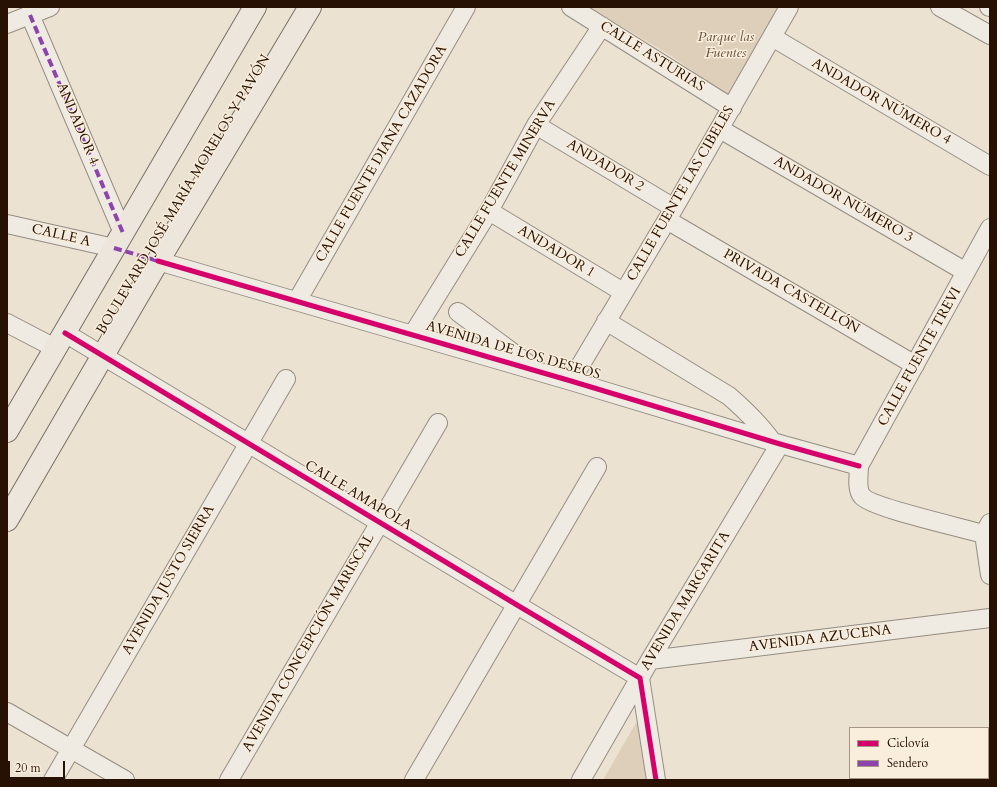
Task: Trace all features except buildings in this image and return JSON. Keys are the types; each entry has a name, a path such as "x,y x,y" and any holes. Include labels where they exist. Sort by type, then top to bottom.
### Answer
{"main road":[{"path":"7,431 256,7"},
{"name":"BOULEVARD JOSÉ MARÍA MORELOS Y PAVÓN","path":"7,520 158,261 310,7"}],"street":[{"path":"7,24 50,7"},
{"name":"CALLE FUENTE DIANA CAZADORA","path":"297,301 466,7"},
{"name":"CALLE ASTURIAS","path":"572,7 732,108"},
{"name":"CALLE FUENTE LAS CIBELES","path":"571,380 720,129 789,7"},
{"path":"940,7 990,35"},
{"name":"ANDADOR 4","path":"30,15 118,241"},
{"name":"CALLE FUENTE MINERVA","path":"413,334 489,211 536,125 602,26"},
{"name":"ANDADOR NÚMERO 4","path":"772,37 990,166"},
{"name":"ANDADOR 2","path":"536,125 670,214"},
{"name":"ANDADOR NÚMERO 3","path":"720,129 966,272"},
{"name":"ANDADOR 1","path":"489,211 623,292"},
{"name":"PRIVADA CASTELLÓN","path":"670,214 915,364"},
{"name":"CALLE A","path":"7,224 118,241"},
{"name":"CALLE FUENTE TREVI","path":"988,531 877,505 861,496 859,488 860,466 990,228"},
{"name":"AVENIDA DE LOS DESEOS","path":"158,261 571,380 775,442 860,466"},
{"path":"458,312 538,371"},
{"path":"606,321 729,396 746,410 775,442"},
{"name":"CALLE AMAPOLA","path":"7,323 60,340 102,356 640,678"},
{"name":"AVENIDA JUSTO SIERRA","path":"53,780 286,379"},
{"name":"AVENIDA CONCEPCIÓN MARISCAL","path":"229,780 438,424"},
{"name":"AVENIDA MARGARITA","path":"581,780 775,442"},
{"path":"414,780 597,467"},
{"path":"988,531 990,575"},
{"name":"AVENIDA AZUCENA","path":"650,660 990,618"},
{"path":"640,678 656,780"},
{"path":"7,712 124,780"}],"green space":[{"name":"Parque las Fuentes","path":"589,7 796,7 739,104 668,54"},
{"path":"644,709 654,780 603,780"}],"marked path":[{"path":"30,15 123,233"},
{"path":"114,248 158,261"}],"cycle path":[{"path":"158,261 859,466"},
{"path":"65,333 640,678 656,780"}]}
